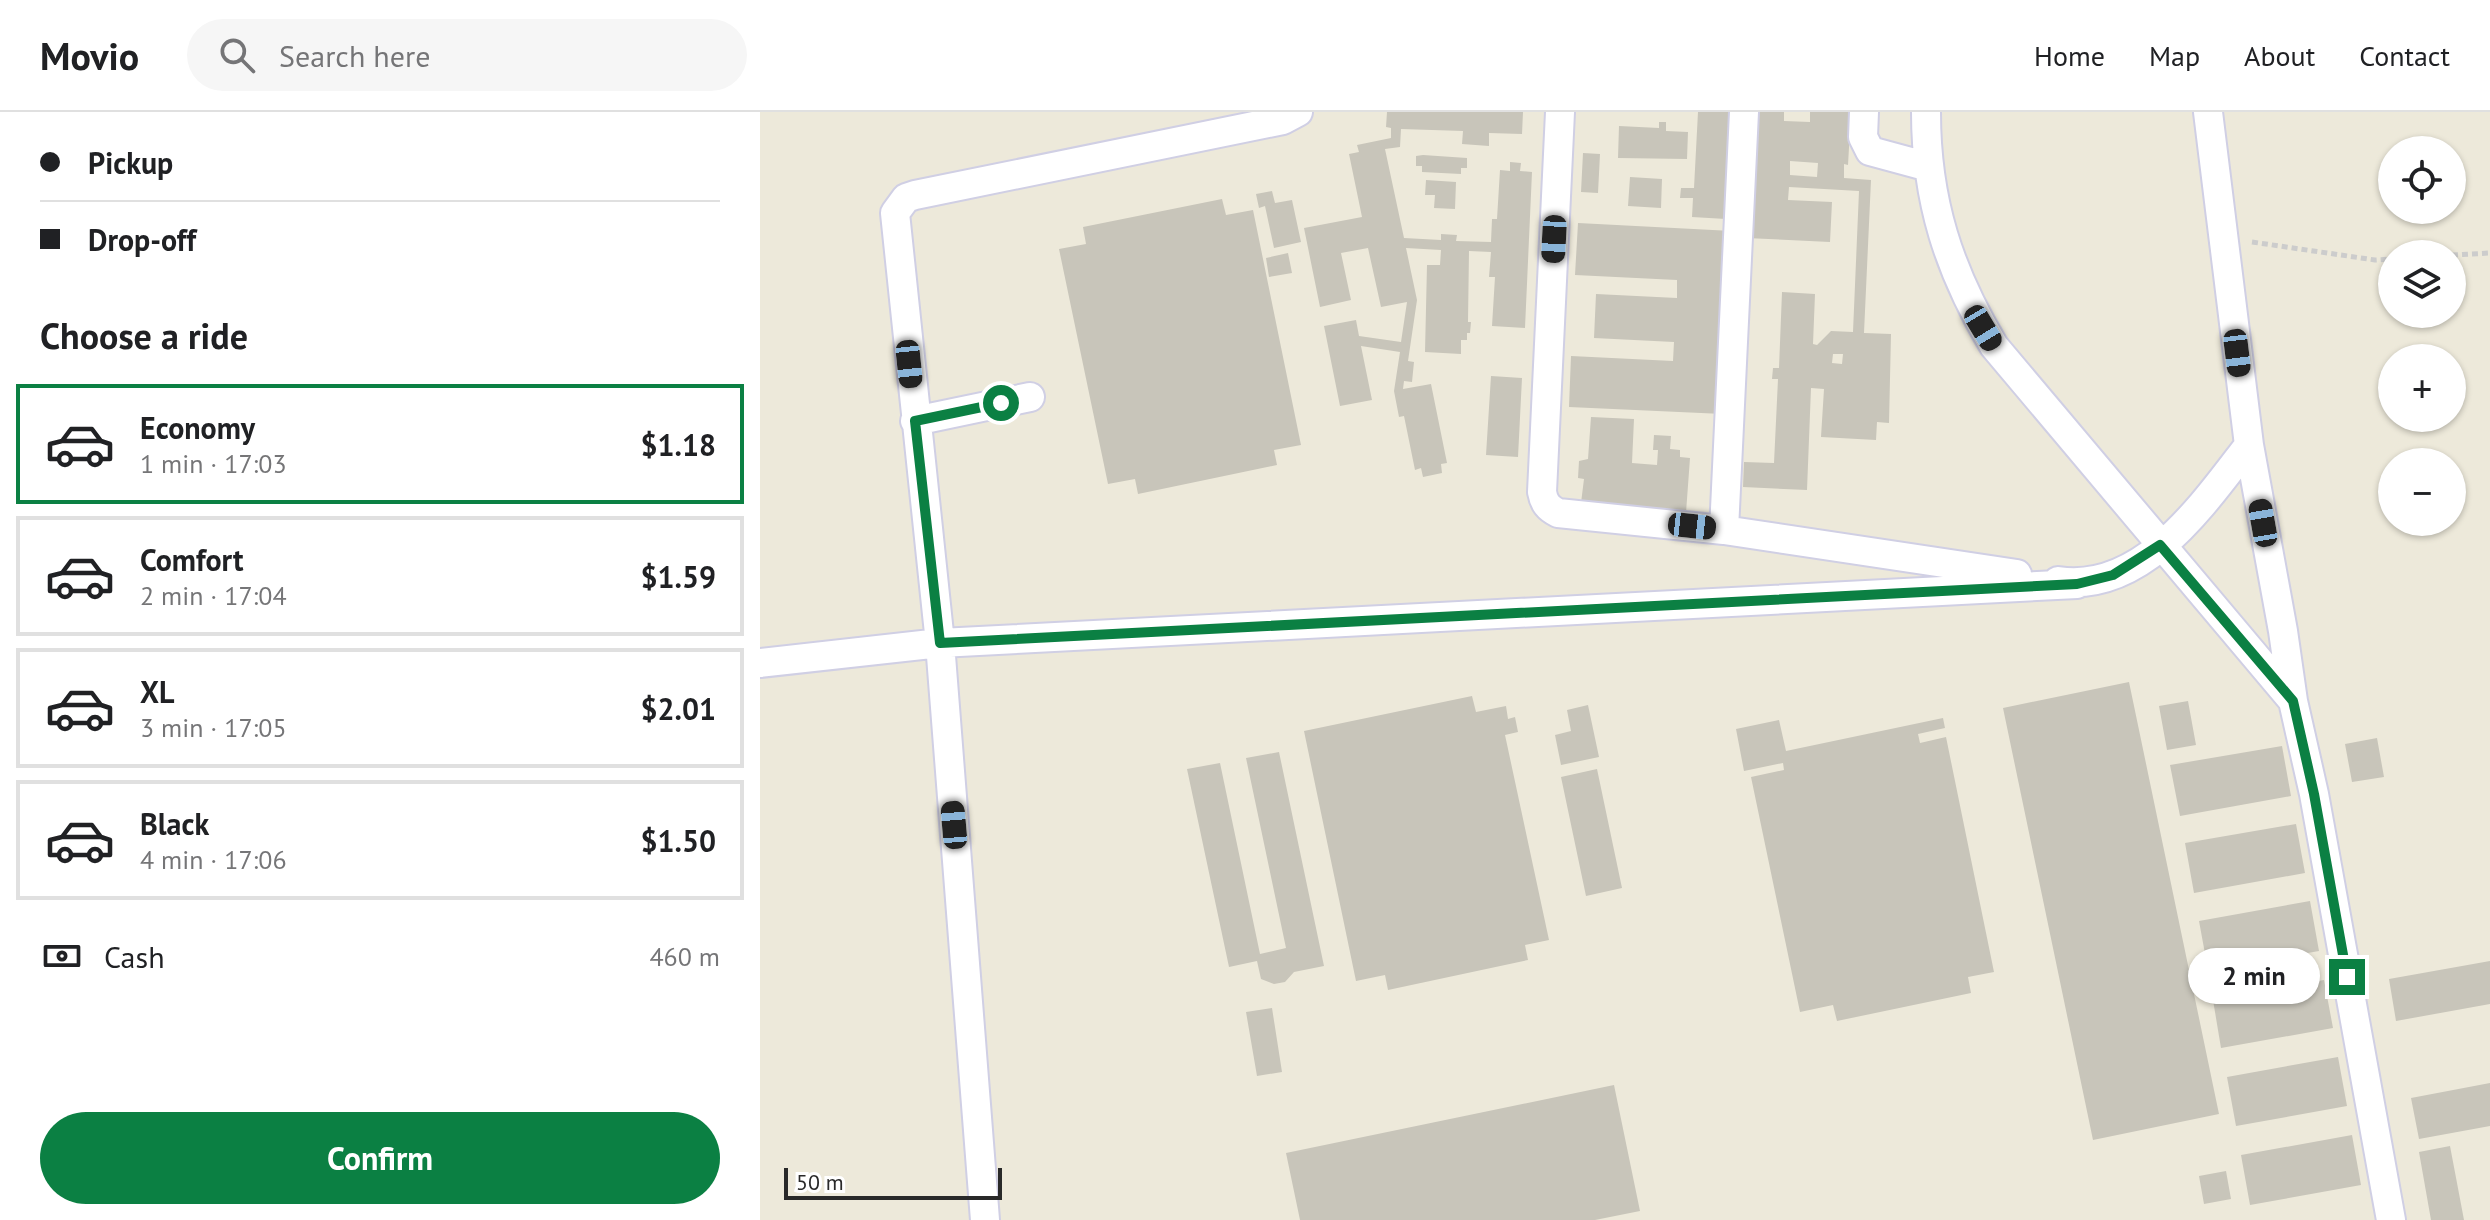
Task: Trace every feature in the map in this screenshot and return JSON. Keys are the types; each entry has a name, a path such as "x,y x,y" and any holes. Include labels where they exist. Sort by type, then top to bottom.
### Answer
{"lane":[{"path":"985,1220 940,643 895,213 906,198 1283,120 1298,112"},
{"path":"1560,112 1543,498 1551,510 1724,530 2077,584"},
{"path":"1724,530 1744,112"},
{"path":"1864,112 1863,137 1870,151 1929,167"},
{"path":"1926,112 1929,167 1940,230 1972,309 1994,346 2293,701"},
{"path":"2208,112 2249,445 2293,701 2314,794 2391,1220"},
{"path":"915,421 1030,397"},
{"path":"760,663 940,643 2077,584 2113,575 2183,528 2249,445"}],"path":[{"path":"2221,232 2251,242 2378,260"},
{"path":"2466,254 2490,253"}],"building":[{"path":"1387,112 1523,112 1522,134 1489,133 1489,146 1462,144 1463,131 1401,129 1400,147 1385,149 1404,238 1441,240 1441,234 1457,235 1456,241 1491,242 1492,219 1497,219 1500,170 1510,171 1510,162 1521,163 1520,171 1532,172 1525,328 1492,326 1495,277 1489,277 1491,252 1469,251 1468,322 1471,322 1467,340 1461,340 1461,354 1425,352 1427,265 1440,265 1441,250 1406,248 1417,300 1408,361 1414,362 1412,382 1404,381 1403,389 1431,384 1447,463 1441,464 1442,473 1423,477 1421,468 1415,470 1404,416 1399,417 1394,391 1400,352 1361,346 1372,400 1340,406 1324,326 1356,320 1359,336 1401,342 1407,302 1381,307 1368,248 1341,253 1351,300 1320,307 1304,228 1362,217 1349,154 1359,152 1357,145 1391,138 1391,128 1386,127"},
{"path":"1698,112 1732,112 1726,219 1692,217 1693,198 1680,198 1681,188 1694,188"},
{"path":"1752,112 1784,112 1784,121 1810,122 1810,112 1851,112 1848,165 1844,164 1844,178 1871,180 1864,333 1891,334 1889,423 1877,422 1876,440 1821,437 1824,389 1811,388 1807,490 1743,487 1744,462 1774,463 1778,379 1772,379 1773,368 1779,368 1782,292 1815,294 1813,344 1817,345 1831,331 1853,332 1859,191 1789,187 1788,200 1832,202 1830,242 1746,238","holes":["1790,161 1818,163 1817,177 1790,175","1833,354 1843,354 1842,364 1832,363"]},
{"path":"1659,122 1666,122 1666,131 1688,132 1687,159 1618,158 1619,126 1659,128"},
{"path":"1583,153 1600,154 1598,193 1581,192"},
{"path":"1416,156 1467,158 1467,168 1461,168 1461,174 1422,172 1422,166 1416,166"},
{"path":"1630,177 1662,179 1661,208 1628,206"},
{"path":"1426,180 1456,182 1455,209 1434,208 1435,195 1425,195"},
{"path":"1272,191 1275,203 1292,200 1301,242 1274,248 1265,206 1259,208 1256,194"},
{"path":"1222,199 1226,215 1253,210 1301,445 1274,450 1277,465 1138,494 1135,479 1108,484 1059,249 1086,244 1083,227"},
{"path":"1578,223 1732,231 1723,414 1569,407 1571,356 1673,361 1674,342 1594,338 1596,294 1677,298 1677,280 1575,275"},
{"path":"1288,253 1292,273 1269,277 1266,258"},
{"path":"1491,376 1522,378 1518,457 1486,455"},
{"path":"1591,417 1634,419 1632,463 1657,465 1658,450 1653,450 1654,435 1671,436 1670,449 1680,450 1680,457 1690,458 1686,513 1581,503 1584,479 1578,478 1579,461 1588,459"},
{"path":"2129,682 2219,1114 2093,1140 2003,708"},
{"path":"1472,696 1476,712 1506,706 1508,719 1515,717 1518,732 1505,735 1549,940 1525,945 1528,960 1388,990 1385,975 1356,981 1304,731"},
{"path":"2188,701 2196,745 2167,750 2159,706"},
{"path":"1588,705 1599,757 1561,765 1555,735 1571,731 1567,710"},
{"path":"1943,718 1945,728 1918,734 1920,743 1946,737 1994,972 1968,977 1971,993 1837,1021 1833,1005 1800,1012 1751,777 1784,770 1783,763 1744,771 1736,729 1779,720 1786,751"},
{"path":"2377,738 2384,777 2352,782 2345,744"},
{"path":"2282,746 2291,796 2180,816 2170,765"},
{"path":"1279,752 1324,966 1294,972 1285,982 1274,984 1261,979 1257,961 1229,967 1187,769 1220,763 1260,954 1286,948 1246,758"},
{"path":"1597,769 1622,888 1586,896 1561,777"},
{"path":"2296,824 2305,873 2194,893 2185,843"},
{"path":"2310,901 2319,951 2208,970 2199,921"},
{"path":"2490,961 2490,1004 2396,1021 2389,979"},
{"path":"2324,980 2333,1028 2221,1048 2213,1000"},
{"path":"1272,1008 1282,1072 1257,1076 1246,1012"},
{"path":"2338,1057 2347,1106 2236,1126 2227,1077"},
{"path":"2490,1083 2490,1126 2419,1139 2411,1098"},
{"path":"1614,1085 1640,1211 1595,1220 1300,1220 1286,1153"},
{"path":"2352,1135 2361,1185 2250,1205 2241,1155"},
{"path":"2450,1146 2464,1220 2431,1220 2419,1152"},
{"path":"2226,1171 2231,1199 2204,1204 2199,1176"}],"route":[{"path":"1001,403 915,421 940,643 2077,584 2113,575 2160,545 2293,701 2314,794 2347,977"}]}
